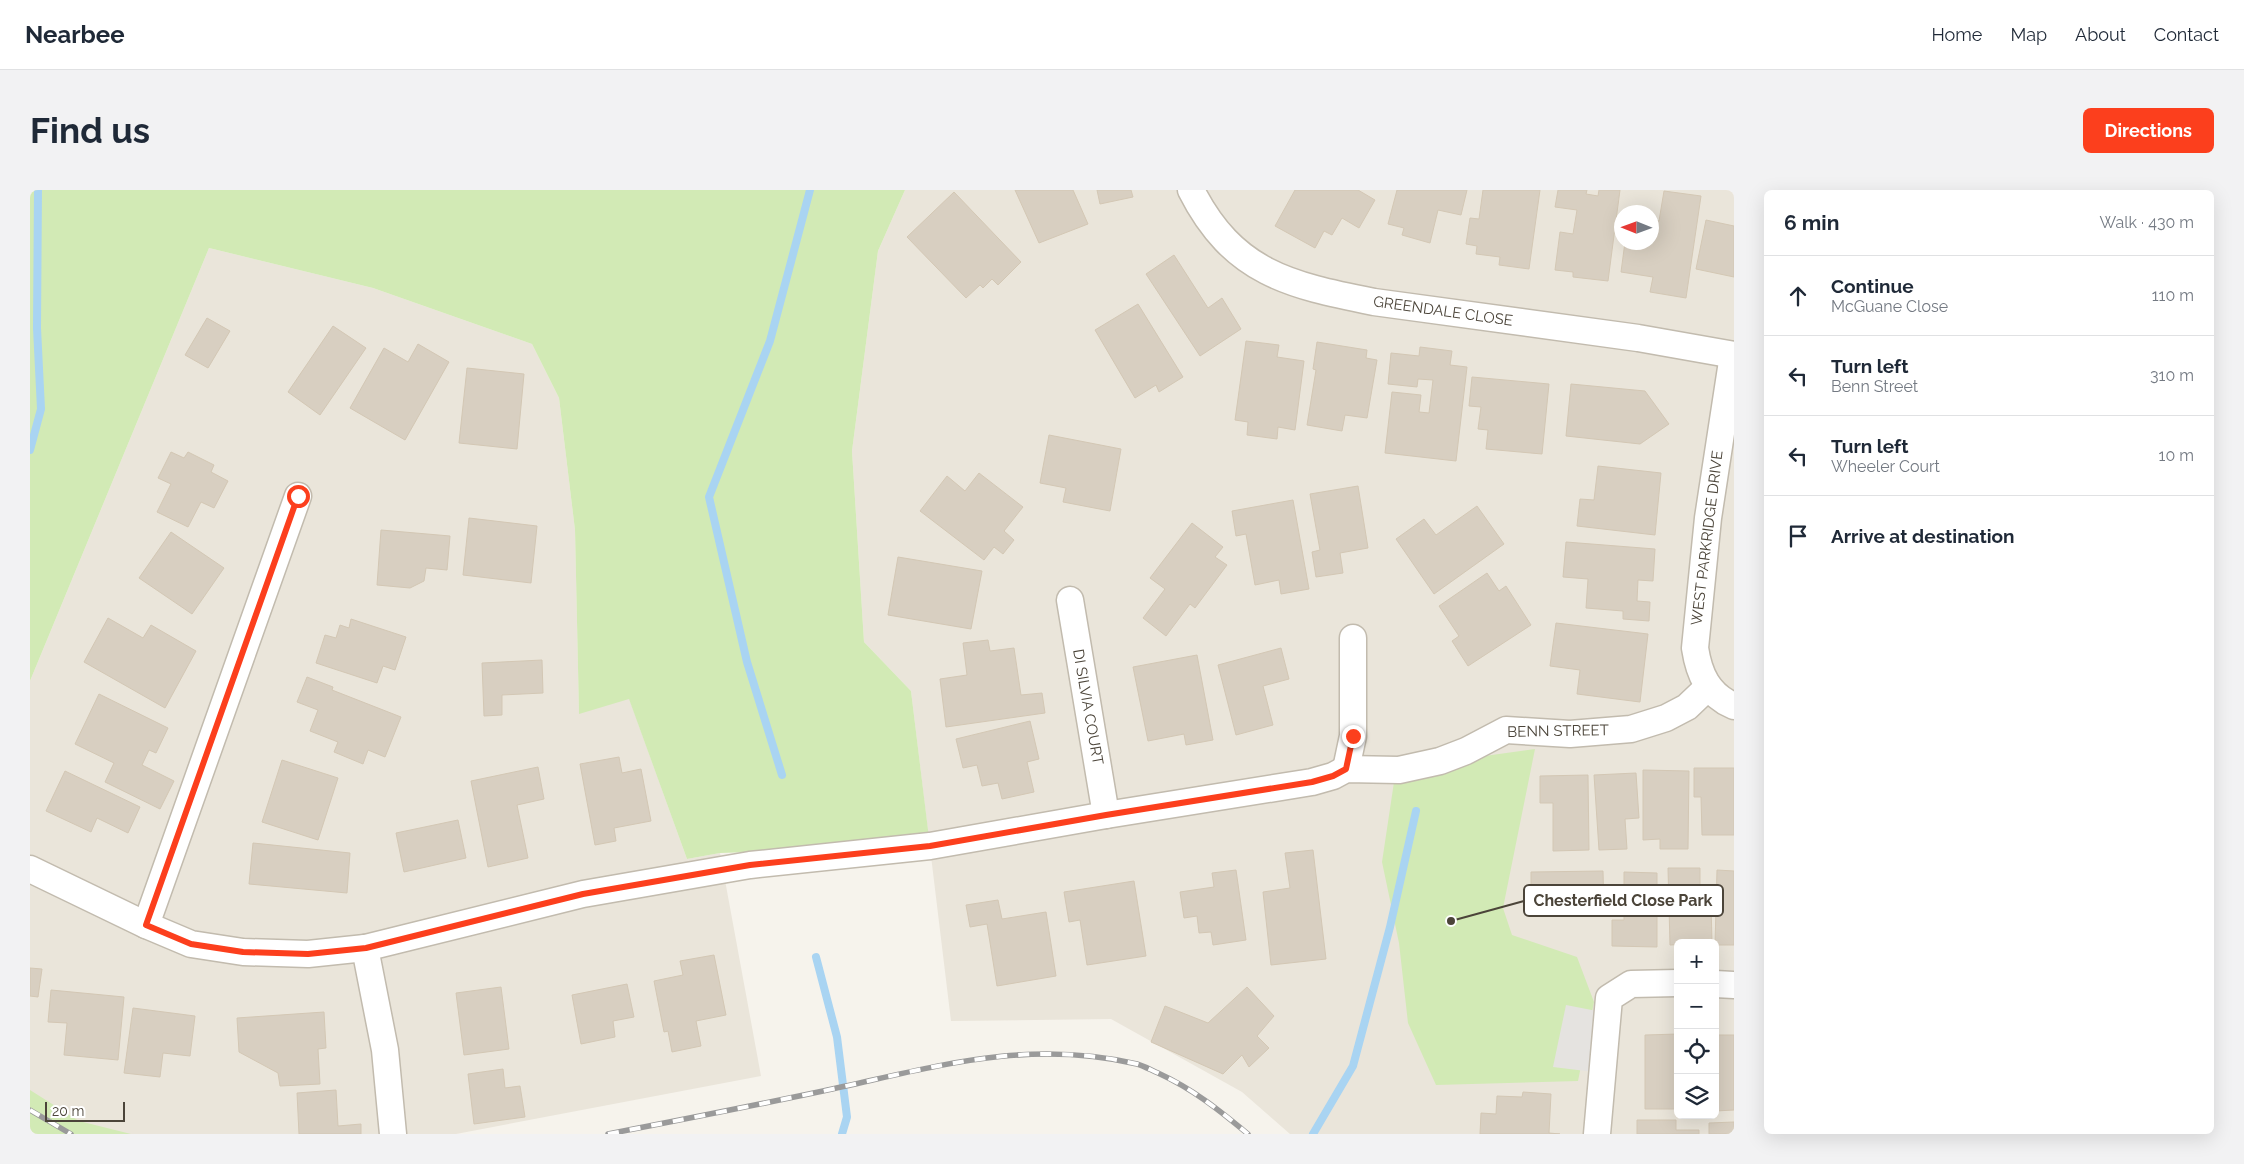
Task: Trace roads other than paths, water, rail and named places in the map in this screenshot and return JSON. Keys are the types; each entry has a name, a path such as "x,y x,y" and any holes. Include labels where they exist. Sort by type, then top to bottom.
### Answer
{"street":[{"name":"GREENDALE CLOSE","path":"1191,190 1202,211 1221,236 1242,257 1268,272 1298,284 1374,302 1638,338 1733,355"},
{"name":"WEST PARKRIDGE DRIVE","path":"1733,355 1708,518 1695,648 1698,668 1708,687 1721,700 1734,706"},
{"path":"146,925 298,496"},
{"name":"DI SILVIA COURT","path":"1070,600 1106,815"},
{"path":"1346,769 1353,736 1353,638"},
{"name":"BENN STREET","path":"30,869 146,925 191,944 243,952 308,954 366,948 583,894 750,865 930,846 1312,782 1333,776 1346,769 1399,770 1440,761 1466,751 1506,730 1570,734 1631,729 1666,718 1687,707 1708,687"},
{"path":"366,948 385,1050 392,1134"},
{"path":"1597,1134 1608,998 1631,984 1674,983"},
{"path":"1719,984 1734,985"}],"waterway":[{"path":"30,450 41,409 37,328 38,190"},
{"path":"782,775 747,662 709,497 770,341 810,190"},
{"path":"1313,1134 1353,1066 1390,927 1416,811"},
{"path":"816,957 837,1037 847,1117 842,1134"}],"railway":[{"path":"608,1134 796,1097 940,1065 1017,1055 1056,1054 1096,1057 1142,1066 1171,1079 1194,1093 1248,1134"},
{"path":"30,1110 71,1134"}],"place":[{"name":"Chesterfield Close Park","path":"1451,921"}]}
